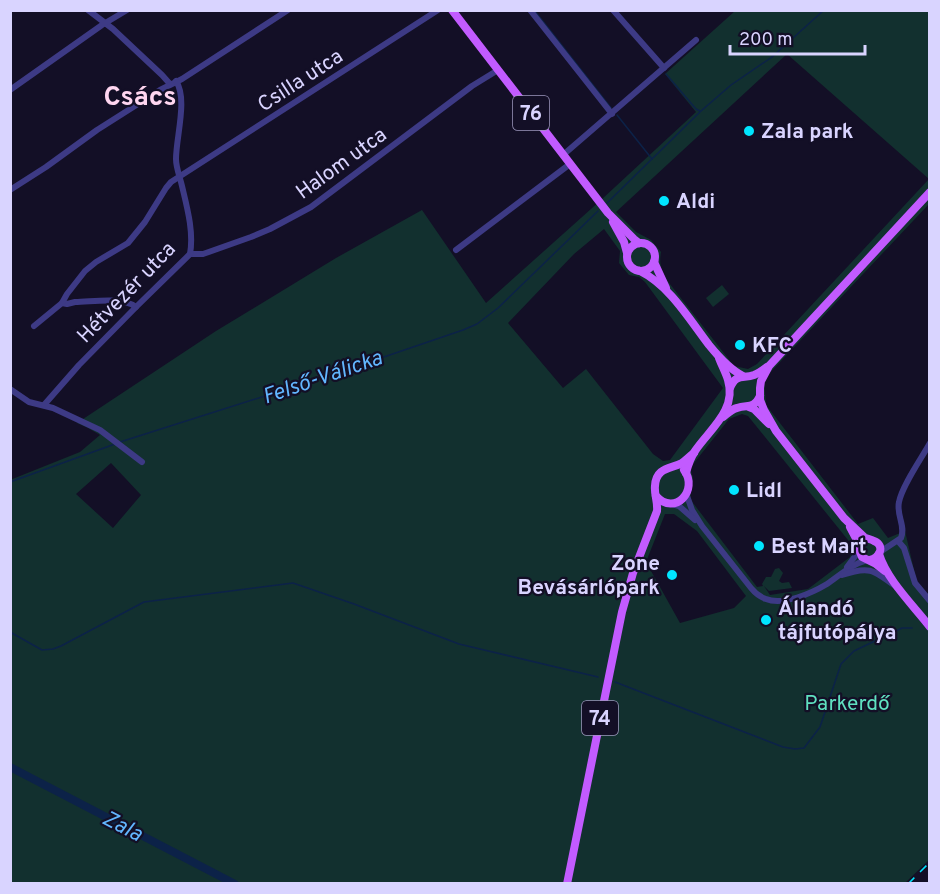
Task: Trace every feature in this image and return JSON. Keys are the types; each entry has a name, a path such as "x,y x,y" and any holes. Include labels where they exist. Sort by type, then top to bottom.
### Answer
{"main road":[{"name":"76","path":"452,10 608,213 639,243 652,247 656,256 654,262 668,292"},
{"name":"74","path":"567,884 622,612 642,544 657,511 655,484 658,477 664,469 683,462 694,453 722,417 729,403 733,381 754,375 768,366 930,192"},
{"name":"76","path":"608,213 624,242 629,264 668,292 717,354 736,373 745,376"},
{"path":"627,253 632,246 639,243"},
{"path":"640,271 650,268 654,262"},
{"name":"76","path":"717,354 729,382 730,393"},
{"name":"74","path":"722,417 756,402 761,381 768,366"},
{"path":"745,376 754,379 760,391 762,405 776,431"},
{"path":"730,393 733,401 754,410 776,431 844,518 862,557 880,567 890,576"},
{"name":"74","path":"654,521 686,493 690,484 686,473 694,453"},
{"path":"675,466 686,473"},
{"path":"656,496 663,502 671,504"},
{"path":"844,518 868,539 877,542 884,566 890,576 930,627"},
{"path":"860,549 863,542 868,539"},
{"path":"869,560 876,558 880,553"}],"street":[{"path":"87,10 106,23 173,83"},
{"path":"10,90 127,10"},
{"path":"10,189 46,167 97,130 288,10"},
{"name":"Csilla utca","path":"34,326 62,303 85,270 121,248 134,237 171,182 438,10"},
{"path":"530,10 612,114"},
{"path":"613,10 664,68"},
{"path":"563,155 696,40"},
{"name":"Halom utca","path":"189,254 203,254 270,230 310,207 472,86 498,70"},
{"name":"Hétvezér utca","path":"44,405 79,365 189,254 189,217 176,160 181,93 173,83"},
{"path":"456,250 570,164"},
{"path":"62,303 121,301 136,307"},
{"path":"10,389 29,402 44,405 92,425 142,462"},
{"path":"880,553 902,538 899,500 930,443"},
{"path":"686,493 689,504 702,526 751,588 769,601 783,601 817,590 845,570 861,561 869,560"},
{"path":"671,504 683,509 702,526"},
{"path":"877,542 895,542 904,548 915,583 930,601"},
{"path":"845,570 860,549"},
{"path":"836,578 858,570 869,570 902,592"}],"green space":[{"name":"Parkerdő","path":"735,11 929,11 929,179 929,204 764,379 766,405 858,524 873,518 888,538 905,531 917,583 929,599 929,860 905,883 11,883 10,480 80,452 100,435 77,423 216,331 336,258 422,210 486,303 696,112 665,74","holes":["787,54 929,179 757,364 748,369 734,366 666,279 661,266 661,252 651,240 636,232 616,212","604,229 620,251 619,263 629,275 639,277 645,282 723,388 670,460 663,461 653,454 586,369 563,388 508,323 574,254","742,414 748,416 852,545 850,557 808,589 770,595 764,586 769,591 792,588 789,582 779,581 783,573 779,568 775,569 771,577 766,577 763,586 757,587 690,499 693,478 690,468 729,419","111,463 141,495 113,528 76,494","665,514 674,514 697,531 746,596 734,608 680,623 646,562"]},
{"path":"722,285 729,294 713,307 706,298"}],"waterway":[{"path":"534,10 611,108"},
{"name":"Felső-Válicka","path":"607,203 701,111 731,85 772,57 824,10"},
{"path":"666,74 700,111"},
{"path":"617,115 652,159"},
{"name":"Felső-Válicka","path":"120,442 331,375 477,324 498,308 598,211"},
{"name":"Felső-Válicka","path":"10,482 115,444"},
{"path":"10,632 42,650 53,649 144,602 293,583 459,644 598,677"},
{"path":"615,682 783,747 804,748 820,727 841,664 854,651 902,628 912,628"},
{"name":"Zala","path":"10,767 235,884"}],"railway":[{"path":"908,884 930,862"}],"place":[{"name":"Zala park","path":"749,131"},
{"name":"Aldi","path":"664,201"},
{"name":"KFC","path":"740,345"},
{"name":"Lidl","path":"734,490"},
{"name":"Best Mart","path":"759,546"},
{"name":"Zone Bevásárlópark","path":"672,575"},
{"name":"Állandó tájfutópálya","path":"766,620"}],"district":[{"name":"Csács","path":"140,96"}]}
